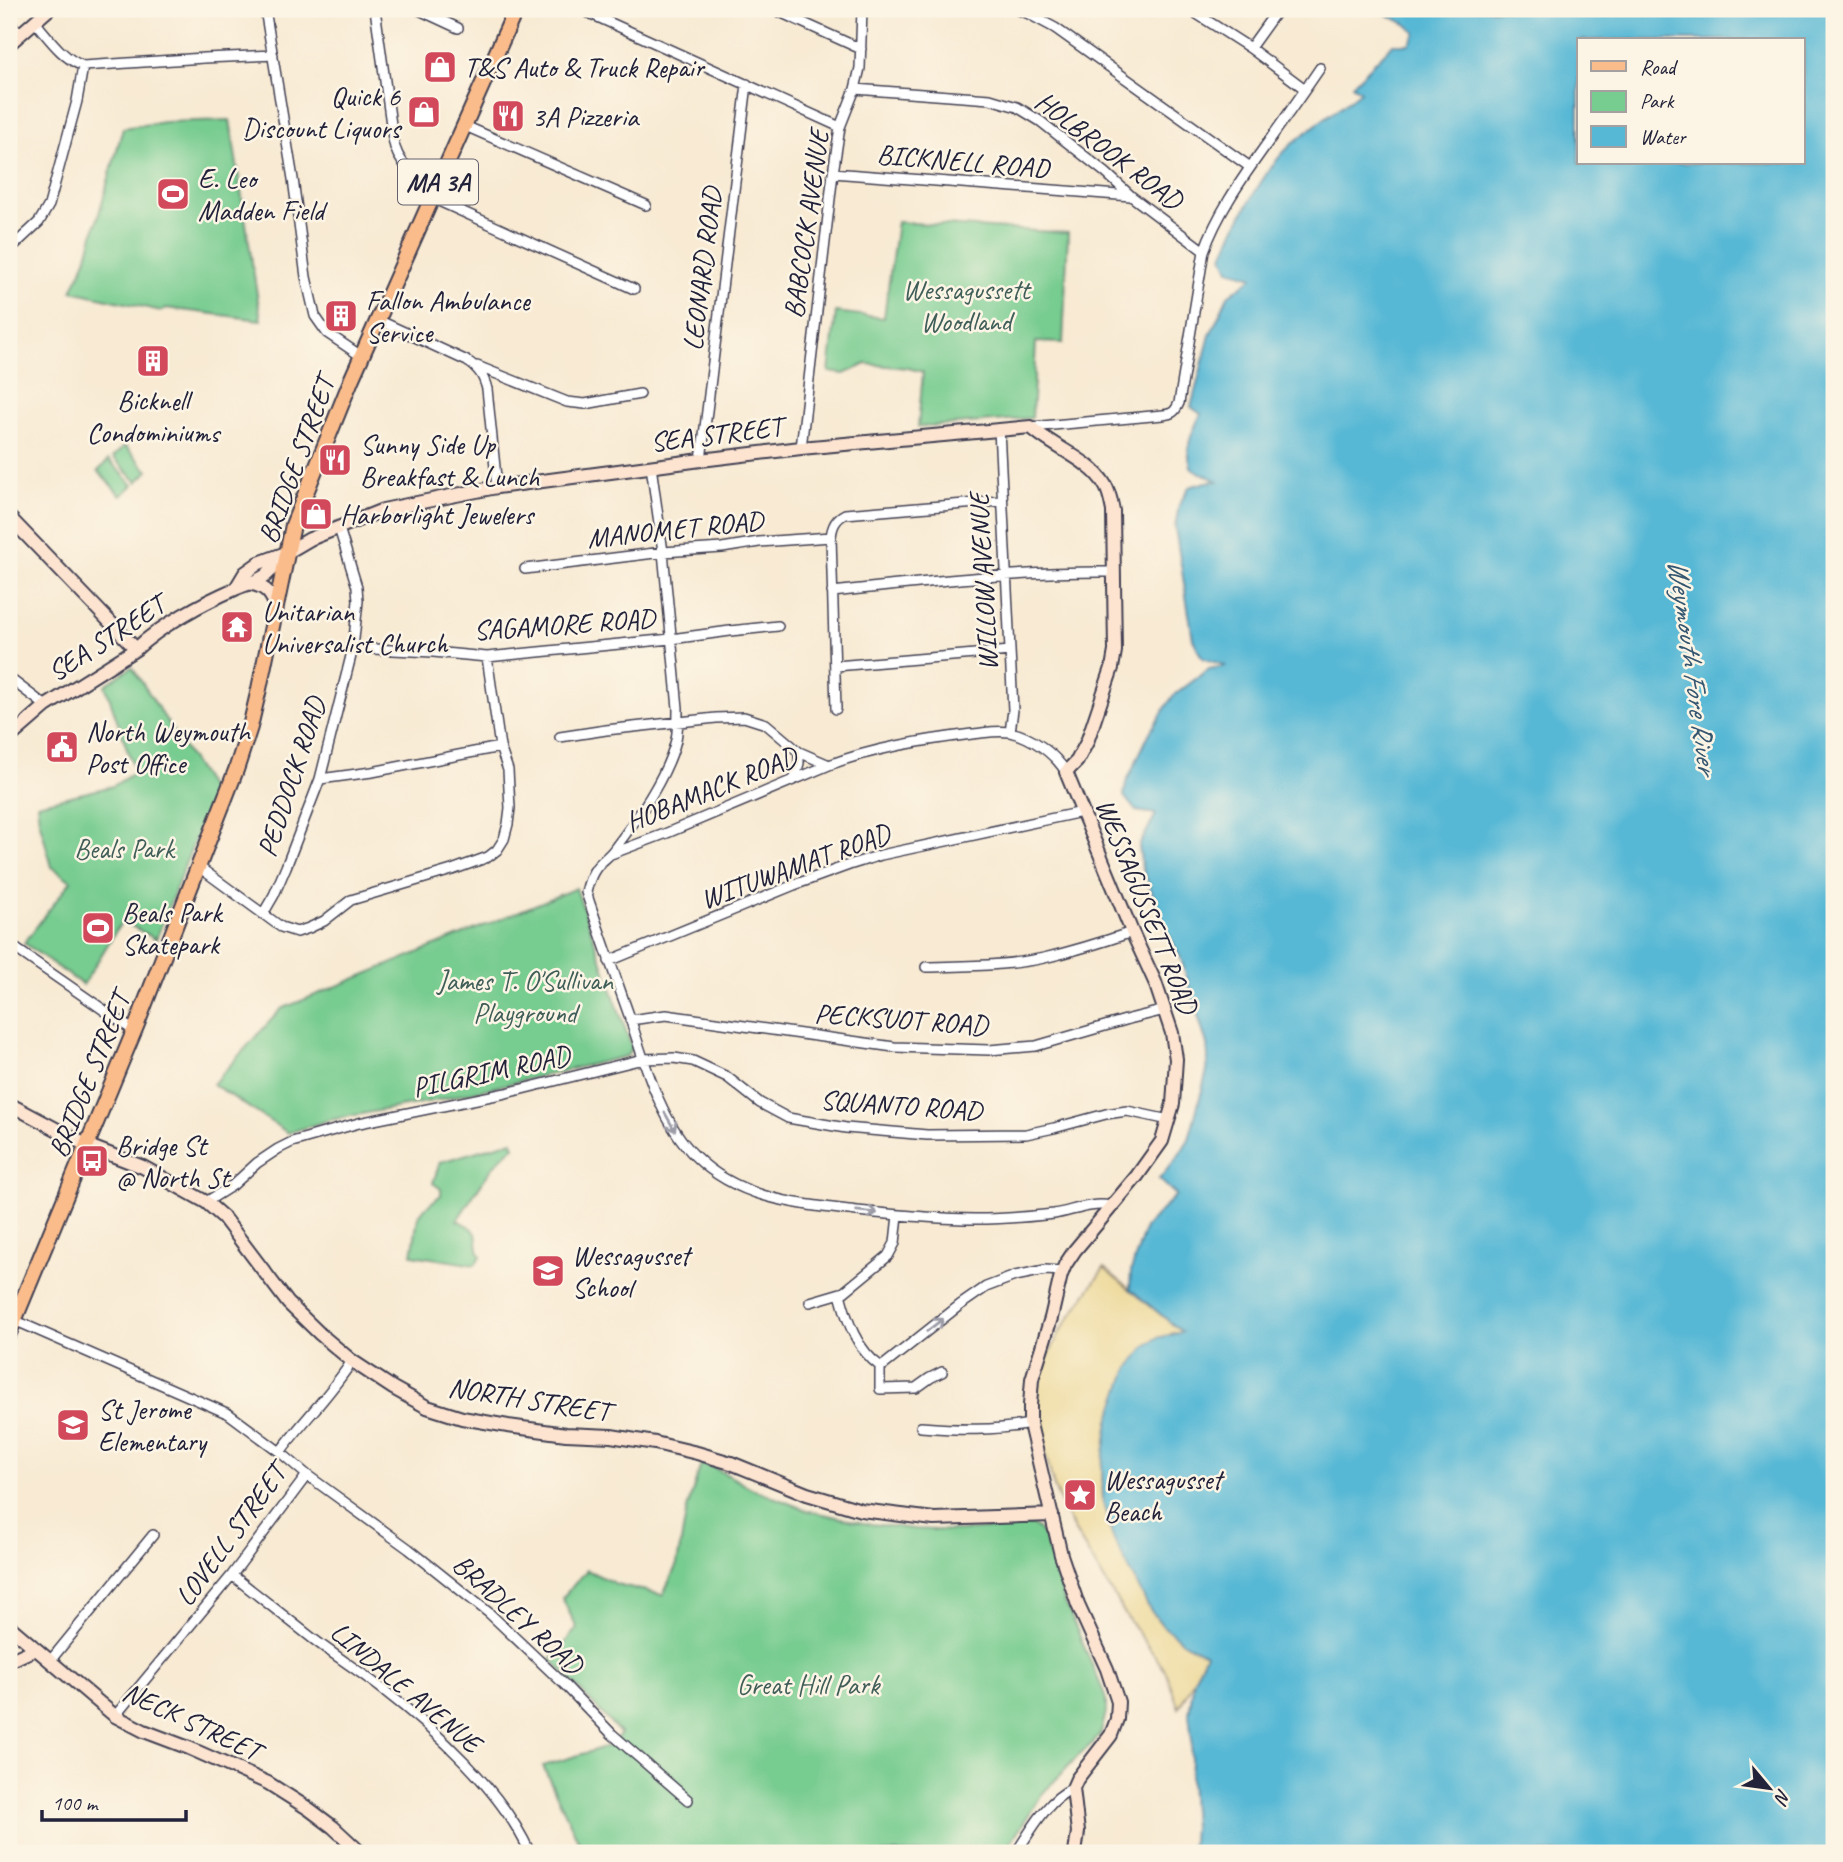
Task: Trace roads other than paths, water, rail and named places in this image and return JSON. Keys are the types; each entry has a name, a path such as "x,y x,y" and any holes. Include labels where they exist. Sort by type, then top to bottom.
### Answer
{"main road":[{"name":"BRIDGE STREET","path":"12,1326 134,1031 236,770 250,727 293,525 330,430 516,9"}],"street":[{"path":"9,44 49,9"},
{"path":"265,9 306,277 315,316 327,333 362,356"},
{"path":"375,9 394,144 397,155 410,172 434,193 635,289"},
{"path":"417,9 458,28"},
{"path":"580,9 840,127"},
{"path":"773,9 861,49"},
{"name":"BABCOCK AVENUE","path":"801,448 833,173 840,127 860,68 862,9"},
{"path":"1016,9 1038,13 1055,28 1250,167"},
{"path":"1189,9 1250,48 1306,89"},
{"path":"1250,48 1278,9"},
{"path":"9,22 20,35"},
{"path":"34,22 63,54 83,66 273,55"},
{"path":"9,250 39,222 49,205 83,66"},
{"path":"1204,251 1218,217 1320,68"},
{"name":"LEONARD ROAD","path":"701,460 747,84"},
{"name":"HOLBROOK ROAD","path":"855,89 990,99 1028,113 1204,251"},
{"path":"463,125 646,205"},
{"name":"BICKNELL ROAD","path":"833,173 1131,196"},
{"name":"SEA STREET","path":"236,588 245,573 259,563 383,510 497,487 801,448 1172,414 1179,403 1204,251"},
{"path":"378,320 472,364 567,402 585,404 640,394"},
{"path":"472,364 484,379 487,389 497,487"},
{"path":"1031,426 1047,441 1097,473 1110,495 1113,512 1115,651 1112,668 1082,752 1066,772"},
{"name":"WILLOW AVENUE","path":"999,429 1013,710 1010,732"},
{"path":"651,466 671,639 678,722 676,741 666,765 629,830 611,854 597,866 586,892 643,1059 665,1112 682,1142 725,1180 791,1203 928,1219 997,1219 1057,1213 1092,1205 1111,1206"},
{"path":"836,709 831,537 839,517 845,514 1001,501"},
{"path":"9,517 136,649"},
{"name":"PEDDOCK ROAD","path":"263,914 286,867 320,779 353,648 358,610 357,587 338,528"},
{"name":"MANOMET ROAD","path":"525,569 663,552 831,537"},
{"name":"SEA STREET","path":"9,738 46,706 136,649 146,639 236,588 252,584 265,575 286,553"},
{"path":"832,593 1006,575 1113,572"},
{"path":"252,584 268,591 276,608"},
{"name":"SAGAMORE ROAD","path":"353,648 487,657 778,626"},
{"path":"836,666 1010,651"},
{"path":"199,867 281,927 296,932 324,921 351,900 488,858 498,850 504,839 510,808 508,770 500,747 487,657"},
{"path":"9,678 46,706"},
{"path":"560,737 678,722 734,717 755,719 775,730 799,752 829,765"},
{"name":"WESSAGUSSETT ROAD","path":"829,765 855,755 944,737 997,731 1010,732 1049,752 1066,772 1091,829 1155,982 1172,1033 1176,1059 1174,1093 1169,1120 1157,1150 1075,1250 1062,1271 1032,1379 1030,1424 1061,1555 1115,1691 1117,1713 1111,1735 1073,1788"},
{"path":"320,779 372,772 500,747"},
{"path":"794,778 799,752"},
{"name":"HOBAMACK ROAD","path":"611,854 829,765"},
{"name":"WITUWAMAT ROAD","path":"610,961 849,865 881,855 1082,812"},
{"path":"926,967 996,964 1044,958 1132,932"},
{"path":"9,944 134,1031"},
{"name":"PECKSUOT ROAD","path":"630,1020 666,1015 894,1047 989,1050 1036,1046 1165,1010"},
{"name":"SQUANTO ROAD","path":"643,1059 674,1058 693,1061 727,1077 760,1102 788,1118 846,1128 927,1135 1026,1134 1127,1111 1169,1120"},
{"name":"PILGRIM ROAD","path":"206,1202 233,1185 257,1163 292,1142 359,1123 522,1089 643,1059"},
{"name":"NORTH STREET","path":"9,1104 86,1145 143,1167 206,1202 223,1217 288,1303 320,1334 352,1361 427,1407 462,1418 655,1443 719,1460 807,1494 861,1510 934,1519 1052,1515"},
{"path":"810,1301 848,1290 891,1252 895,1243 898,1215"},
{"path":"880,1366 986,1287 1015,1276 1045,1270 1062,1271"},
{"path":"840,1294 856,1338 880,1366 880,1389 916,1388 942,1372"},
{"name":"LOVELL STREET","path":"12,1326 229,1414 307,1475 232,1575 116,1716"},
{"path":"280,1452 301,1423 335,1386 352,1361"},
{"path":"921,1427 982,1431 1030,1424"},
{"name":"BRADLEY ROAD","path":"307,1475 409,1549 489,1613 612,1734 688,1800"},
{"path":"50,1661 153,1535"},
{"name":"LINDALE AVENUE","path":"232,1575 381,1688 444,1742 484,1784 509,1817 530,1853"},
{"name":"NECK STREET","path":"9,1626 116,1716 144,1731 268,1783 309,1809 361,1853"},
{"path":"9,1661 35,1649"},
{"path":"1016,1853 1059,1796 1073,1788 1078,1832 1074,1853"}],"water":[{"name":"Weymouth Fore River","path":"1376,9 1834,9 1834,1853 1191,1853 1192,1740 1189,1714 1194,1679 1206,1654 1185,1643 1163,1626 1149,1608 1113,1538 1103,1502 1102,1467 1109,1421 1127,1371 1145,1347 1157,1338 1182,1332 1130,1289 1131,1271 1145,1228 1176,1195 1159,1179 1189,1139 1207,1071 1207,1045 1181,959 1142,868 1139,846 1156,814 1136,811 1124,796 1126,783 1149,734 1173,696 1209,669 1226,666 1202,658 1193,639 1175,528 1179,505 1189,487 1218,481 1192,469 1190,441 1201,414 1191,407 1210,335 1228,296 1253,277 1229,270 1223,256 1252,197 1281,155 1361,91 1352,85 1393,44 1409,44 1416,33 1406,24"}],"place":[{"name":"T&S Auto & Truck Repair","path":"440,67"},
{"name":"Quick 6 Discount Liquors","path":"424,112"},
{"name":"3A Pizzeria","path":"508,116"},
{"name":"E. Leo Madden Field","path":"173,194"},
{"name":"Fallon Ambulance Service","path":"341,316"},
{"name":"Bicknell Condominiums","path":"153,361"},
{"name":"Sunny Side Up Breakfast & Lunch","path":"335,460"},
{"name":"Harborlight Jewelers","path":"316,514"},
{"name":"Unitarian Universalist Church","path":"237,627"},
{"name":"North Weymouth Post Office","path":"62,747"},
{"name":"Beals Park Skatepark","path":"98,928"},
{"name":"Bridge St @ North St","path":"92,1161"},
{"name":"Wessagusset School","path":"548,1271"},
{"name":"St Jerome Elementary","path":"73,1425"},
{"name":"Wessagusset Beach","path":"1080,1495"}],"park label":[{"name":"Wessagussett Woodland","path":"966,305"},
{"name":"Beals Park","path":"124,848"},
{"name":"James T. O'Sullivan Playground","path":"525,996"},
{"name":"Great Hill Park","path":"808,1684"}]}
